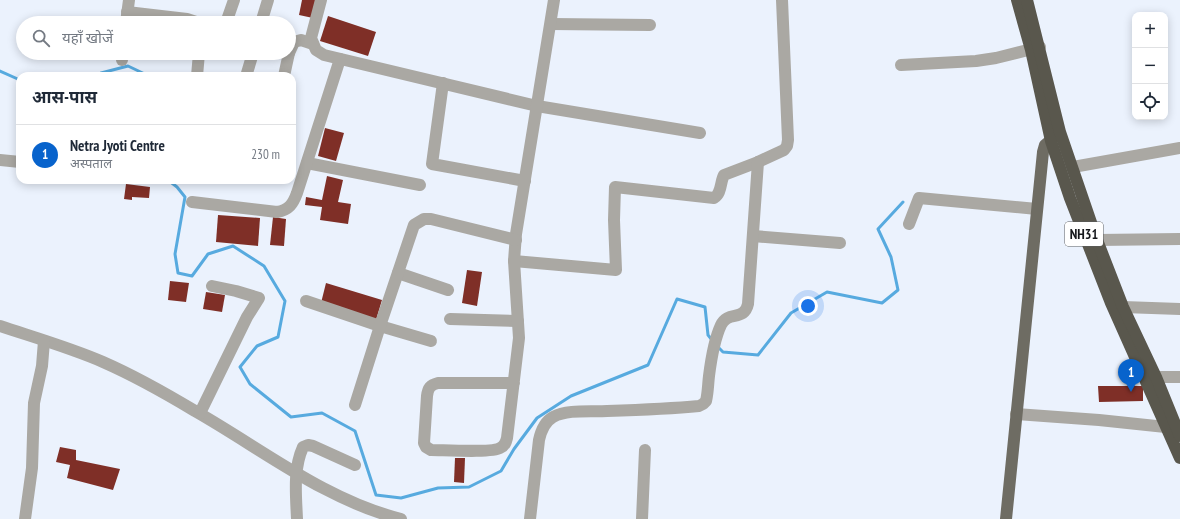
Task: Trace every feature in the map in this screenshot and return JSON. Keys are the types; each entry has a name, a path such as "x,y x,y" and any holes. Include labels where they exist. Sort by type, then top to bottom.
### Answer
{"highway":[{"name":"NH31","path":"1017,0 1036,48 1060,132 1097,240 1123,307 1156,377 1174,430 1180,458"},
{"name":"NH31","path":"1027,0 1051,141 1070,198 1100,274 1174,430"}],"main road":[{"path":"1006,519 1043,152 1046,145 1060,132"}],"street":[{"path":"228,16 234,0"},
{"path":"264,16 268,0"},
{"path":"321,0 311,38 316,50 324,55 537,106 700,133"},
{"path":"514,383 438,383 430,386 427,396 424,443 426,447 430,450 491,450 502,448 507,438 514,383 519,338 514,261 516,240 554,0"},
{"path":"514,261 616,270 614,220 615,187 714,198 719,193 724,175 784,150 787,146 788,140 782,0"},
{"path":"127,12 161,16"},
{"path":"551,24 650,25"},
{"path":"296,41 301,40 313,44"},
{"path":"901,65 976,61 996,58 1036,48"},
{"path":"192,202 277,212 285,211 290,207 294,202 340,59"},
{"path":"197,72 198,60"},
{"path":"248,72 251,60"},
{"path":"285,72 287,60"},
{"path":"443,83 432,164 525,181"},
{"path":"1073,167 1180,148"},
{"path":"0,160 16,162"},
{"path":"530,519 539,440 542,428 552,417 571,413 669,409 703,404 707,396 717,336 724,320 743,314 747,308 758,162"},
{"path":"307,163 420,185"},
{"path":"909,224 918,198 1037,209"},
{"path":"355,405 414,224 424,219 431,219 516,240"},
{"path":"753,236 840,243"},
{"path":"1097,240 1180,239"},
{"path":"398,273 448,290"},
{"path":"200,413 247,317 259,298 212,286"},
{"path":"306,301 380,326 431,341"},
{"path":"1123,307 1180,309"},
{"path":"450,319 518,321"},
{"path":"0,326 102,362 151,386 200,413 296,473 339,496 384,517 401,519"},
{"path":"24,519 32,468 34,403 42,366 44,341"},
{"path":"1156,377 1180,377"},
{"path":"1016,414 1099,420 1174,430"},
{"path":"297,519 296,473 303,447 308,445 355,465"},
{"path":"642,519 645,450"}],"building":[{"path":"302,0 316,0 313,18 299,15"},
{"path":"328,16 376,32 368,56 320,41"},
{"path":"325,128 344,133 336,161 318,156"},
{"path":"327,176 343,180 338,202 351,204 348,224 320,220 322,207 305,205 306,197 322,200"},
{"path":"126,184 150,187 149,198 132,197 132,200 124,199"},
{"path":"218,215 260,218 258,246 216,242"},
{"path":"273,217 286,219 284,246 270,245"},
{"path":"467,270 482,272 477,306 462,303"},
{"path":"170,281 189,283 186,302 168,300"},
{"path":"326,283 382,300 376,320 321,303"},
{"path":"206,292 225,295 222,312 203,309"},
{"path":"1098,386 1143,386 1143,401 1099,402"},
{"path":"60,447 76,450 76,460 120,469 113,490 67,478 70,465 56,462"},
{"path":"455,458 465,458 464,483 454,482"}],"waterway":[{"path":"105,72 128,66 141,72"},
{"path":"0,71 16,78"},
{"path":"173,184 185,197 175,254 178,273 192,276 208,254 233,246 264,266 285,301 278,337 257,346 240,367 250,384 291,417 322,413 355,431 376,495 401,498 438,488 469,487 501,471 514,449 537,418 571,396 648,365 677,299 705,307 708,335 712,340"},
{"path":"717,346 723,352 758,355 791,313 827,292 882,303 898,290 891,257 878,229 903,202"}],"place":[{"name":"Netra Jyoti Centre","path":"1131,392"}]}
